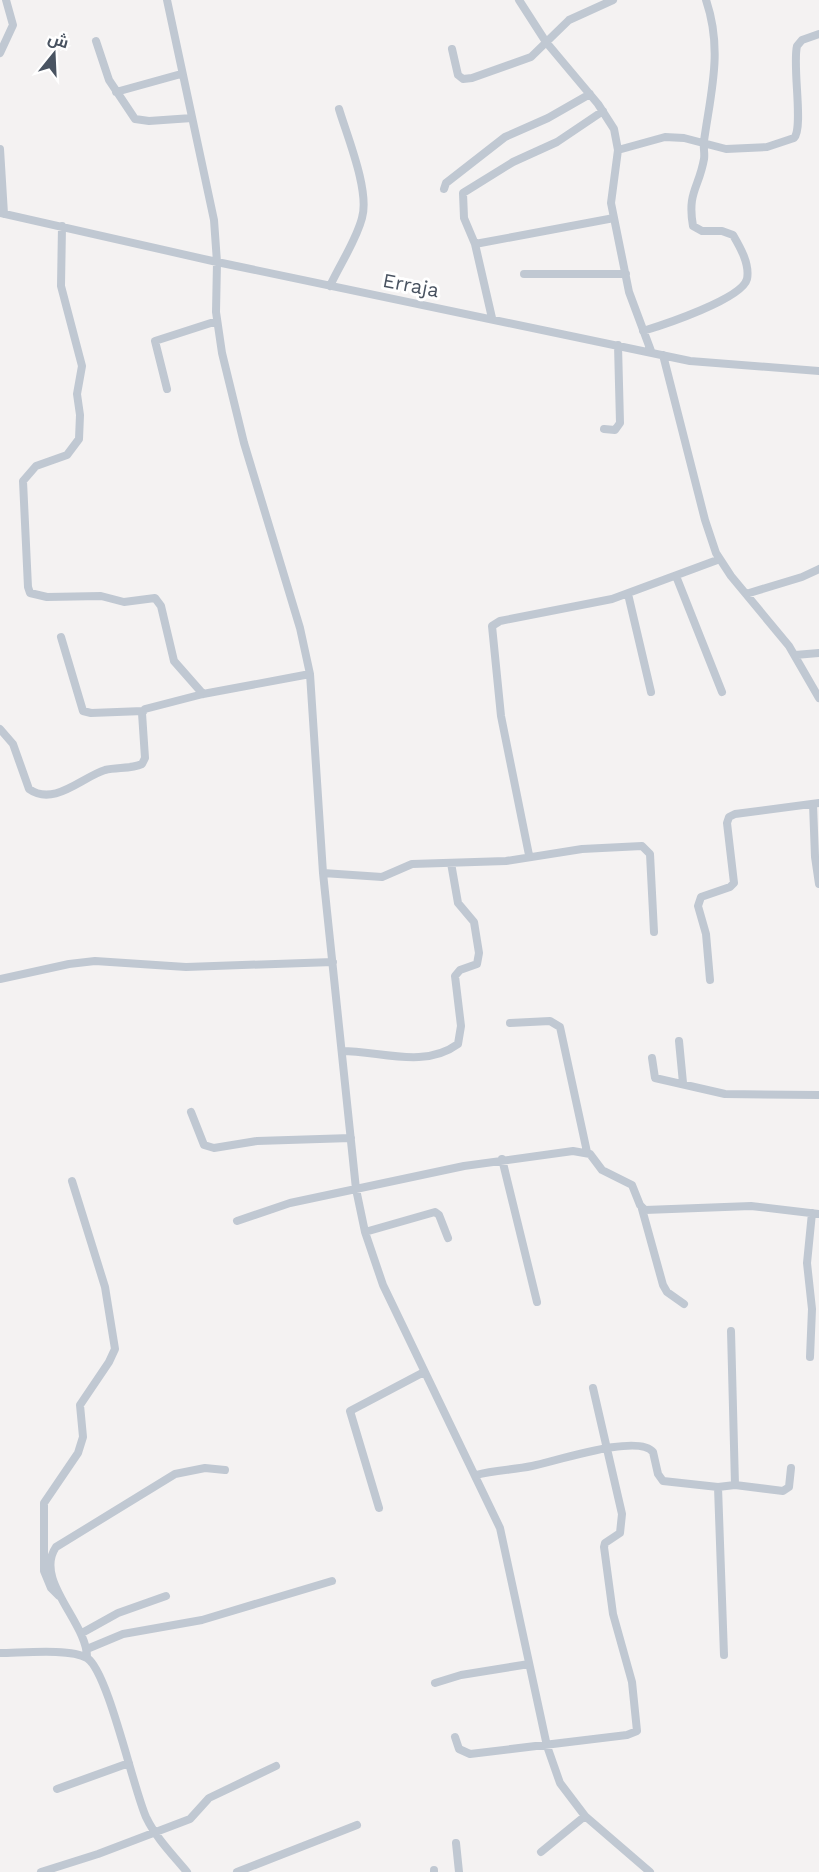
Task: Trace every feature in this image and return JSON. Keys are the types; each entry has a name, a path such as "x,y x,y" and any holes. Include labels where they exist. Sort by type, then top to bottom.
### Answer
{"street":[{"path":"0,53 13,25 6,0"},
{"path":"167,0 214,220 217,321 233,403 300,628 310,674 324,873 356,1189 365,1232 383,1285 476,1474 506,1546 547,1746 560,1783 585,1816 650,1872"},
{"path":"519,0 546,42 590,94 614,129 618,150 611,192 614,218 626,274 651,351"},
{"path":"452,49 458,75 466,79 531,57 542,50 546,42 569,20 613,0"},
{"path":"643,331 723,300 741,288 746,281 745,259 733,235 722,231 702,231 693,226 690,202 704,159 703,144 716,59 706,0"},
{"path":"618,150 665,137 684,138 726,149 756,148 795,138 799,128 796,96 797,46 802,40 819,34"},
{"path":"96,40 109,80 138,120 192,118"},
{"path":"116,92 182,74"},
{"path":"444,189 446,183 505,137 548,118 590,94"},
{"path":"330,286 360,224 364,207 362,182 339,109"},
{"path":"492,318 475,244 464,218 462,199 465,190 513,162 557,142 603,111"},
{"path":"0,149 2,213"},
{"name":"Erraja","path":"2,213 217,262 690,361 819,371"},
{"path":"475,244 614,218"},
{"path":"62,226 61,286 82,366 77,394 80,433 72,451 62,458 36,466 23,481 28,587 30,593 41,597 99,596 124,602 154,598 161,606 172,658 203,694"},
{"path":"524,274 626,274"},
{"path":"167,389 155,341 217,321"},
{"path":"604,429 615,430 620,423 618,345"},
{"path":"663,355 705,520 720,559 746,594 779,631 819,698"},
{"path":"529,855 501,716 492,626 497,622 578,607 628,594 720,559"},
{"path":"746,594 802,577 819,569"},
{"path":"676,576 722,692"},
{"path":"628,594 651,692"},
{"path":"61,638 83,711 91,713 143,711 203,694 310,674"},
{"path":"795,655 819,654"},
{"path":"0,729 13,744 29,789 37,793 60,792 101,771 142,764 145,758 143,711"},
{"path":"710,980 706,934 698,906 701,897 730,887 734,883 727,823 729,818 735,814 816,804 815,857 819,884"},
{"path":"324,873 382,877 407,865 506,861 529,855 633,846 645,848 650,854 654,932"},
{"path":"342,1051 361,1051 389,1057 411,1057 431,1054 458,1044 461,1026 455,976 460,970 477,964 479,953 474,922 456,898 452,863"},
{"path":"0,979 58,966 95,961 186,967 333,962"},
{"path":"510,1023 550,1020 560,1027 587,1152 602,1170 632,1185 642,1209 663,1285 667,1292 684,1304"},
{"path":"679,1041 683,1083"},
{"path":"652,1058 655,1078 713,1092 734,1095 819,1095"},
{"path":"191,1112 201,1140 208,1148 257,1141 351,1138"},
{"path":"237,1221 290,1203 502,1159 550,1152 587,1152"},
{"path":"502,1159 537,1302"},
{"path":"72,1181 105,1287 115,1348 109,1362 80,1405 83,1437 78,1453 44,1503 44,1571 51,1588 59,1596 82,1633 87,1654 94,1665 129,1763 140,1802 154,1832 187,1872"},
{"path":"642,1209 650,1211 700,1206 751,1206 816,1214 807,1263 812,1309 810,1357"},
{"path":"365,1232 435,1212 439,1215 448,1238"},
{"path":"731,1331 735,1485"},
{"path":"378,1508 350,1411 424,1372"},
{"path":"455,1737 459,1749 465,1753 547,1746 632,1734 638,1727 628,1663 609,1591 604,1547 605,1542 620,1533 622,1523 618,1490 606,1449 593,1388"},
{"path":"476,1474 530,1467 586,1451 650,1447 663,1481 718,1487 735,1485 783,1491 789,1487 791,1468"},
{"path":"59,1596 50,1564 52,1552 63,1542 115,1513 149,1488 175,1474 205,1468 225,1470"},
{"path":"718,1487 724,1655"},
{"path":"0,1653 87,1654 123,1634 202,1620 332,1581"},
{"path":"82,1633 118,1613 166,1596"},
{"path":"435,1683 461,1675 529,1665"},
{"path":"57,1789 129,1763"},
{"path":"41,1872 98,1854 190,1819 209,1798 276,1766"},
{"path":"541,1852 585,1816"},
{"path":"237,1872 357,1825"},
{"path":"456,1843 459,1872"}]}
